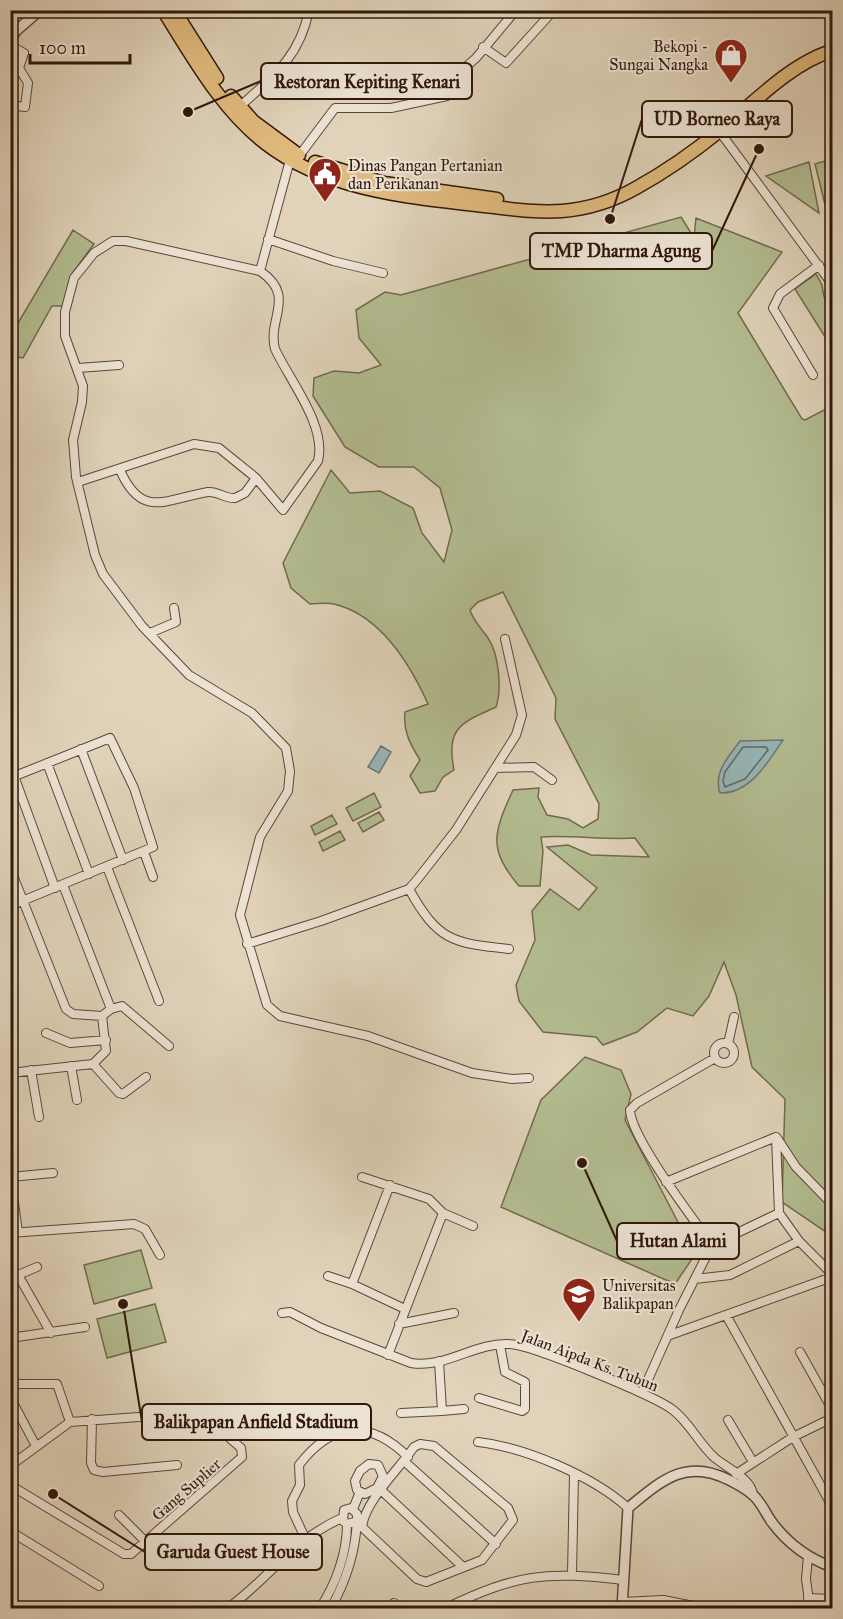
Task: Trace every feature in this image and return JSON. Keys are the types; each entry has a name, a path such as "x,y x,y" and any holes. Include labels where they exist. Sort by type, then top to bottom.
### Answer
{"highway":[{"path":"162,10 234,114 264,142 330,177 382,192 522,210 563,210 601,203 633,190 812,59 832,51"},
{"path":"174,10 239,107 295,158"},
{"path":"717,129 806,55 832,44"}],"street":[{"path":"10,105 25,107 28,83 20,68 24,53 10,43 13,31 40,10"},
{"path":"239,107 287,63 305,31 309,10"},
{"path":"260,271 268,239 295,158 335,108 347,105 391,108 447,96 453,78 476,58 516,10"},
{"path":"483,47 506,63 554,10"},
{"path":"717,129 832,284"},
{"path":"268,239 333,261 383,273"},
{"path":"78,482 194,444 204,444 219,448 256,478 283,510 318,461 320,442 317,430 275,349 273,337 280,297 270,278 260,271 126,241 113,242 94,253 75,278 63,323 64,336 83,386 82,402 73,440 78,482 95,555 103,574 150,633 189,675 252,713 286,748 290,771 288,791 260,837 240,915 267,1005 280,1016 368,1036 482,1075 529,1078"},
{"path":"813,375 772,308 780,294 819,265"},
{"path":"78,368 119,365"},
{"path":"120,470 136,496 146,502 158,503 211,492 235,498 244,493 256,478"},
{"path":"150,633 176,622 174,608"},
{"path":"247,944 321,921 409,888 456,830 516,735 522,715 505,639"},
{"path":"10,906 24,903 59,887 88,874 153,847 152,837 111,739 12,777 59,887 111,1009"},
{"path":"81,749 123,860"},
{"path":"47,763 88,874"},
{"path":"495,768 534,767 552,780"},
{"path":"144,852 153,877"},
{"path":"107,867 159,1002"},
{"path":"10,868 66,1009 73,1014 102,1016 111,1009 122,1006 169,1046"},
{"path":"409,888 421,911 451,940 509,949"},
{"path":"10,1073 93,1064 105,1051 106,1040 102,1016"},
{"path":"715,1058 723,1063 731,1060 734,1052 728,1044 734,1017"},
{"path":"46,1032 70,1043 106,1040"},
{"path":"715,1058 717,1046 728,1044"},
{"path":"712,1245 666,1182 633,1122 630,1110 637,1103 715,1058"},
{"path":"93,1064 119,1093 123,1094 146,1077"},
{"path":"72,1066 77,1100"},
{"path":"31,1070 39,1117"},
{"path":"666,1182 776,1137"},
{"path":"776,1137 796,1167 832,1204"},
{"path":"670,1335 832,1276 799,1241 779,1213 776,1137"},
{"path":"53,1173 11,1176 14,1232 134,1224 149,1234 160,1255"},
{"path":"362,1177 429,1199 443,1213 473,1226"},
{"path":"352,1284 390,1185"},
{"path":"388,1354 443,1213"},
{"path":"642,1394 712,1245 779,1213"},
{"path":"695,1279 730,1275 799,1241"},
{"path":"37,1267 16,1271 51,1333"},
{"path":"328,1276 352,1284 405,1309"},
{"name":"Jalan Aipda Ks. Tubun","path":"282,1313 290,1312 321,1329 418,1365 500,1344 518,1345 642,1394 677,1413 702,1446 750,1485 753,1495"},
{"path":"399,1324 454,1313"},
{"path":"726,1315 832,1506"},
{"path":"10,1338 85,1327"},
{"path":"479,1398 520,1411 525,1409 525,1383 505,1371 500,1344"},
{"path":"800,1352 832,1409"},
{"path":"439,1361 442,1411"},
{"path":"10,1384 57,1384 70,1422"},
{"path":"10,1397 36,1446"},
{"path":"401,1413 464,1409"},
{"path":"10,1466 70,1422 180,1414"},
{"path":"736,1474 793,1437 832,1418"},
{"path":"92,1419 91,1462 94,1470 102,1472 177,1465"},
{"name":"Gang Suplier","path":"10,1485 124,1554 131,1554 242,1457 241,1448 209,1420"},
{"path":"728,1420 753,1462"},
{"path":"305,1538 293,1512 292,1501 300,1485 299,1465 314,1445 333,1434 361,1432 379,1434 393,1442 406,1459 496,1544"},
{"path":"477,1442 525,1451 615,1496 628,1508"},
{"path":"420,1444 434,1446 508,1508 513,1520 482,1560 426,1582 420,1581 364,1530 362,1524 365,1516 381,1490 406,1459 420,1444"},
{"path":"705,1608 663,1600 622,1605 628,1508 650,1490 687,1470 715,1474 753,1495 781,1533 808,1556 832,1567"},
{"path":"572,1574 574,1475"},
{"path":"381,1490 462,1566"},
{"path":"353,1509 360,1492"},
{"path":"228,1608 260,1585 305,1538 348,1521 357,1514 353,1509"},
{"path":"331,1608 350,1564 356,1542 344,1510 353,1509"},
{"path":"119,1515 145,1541"},
{"path":"320,1608 333,1586 339,1569 348,1521"},
{"path":"10,1532 99,1586"},
{"path":"808,1556 810,1608"},
{"path":"446,1608 514,1580 572,1574 623,1580"},
{"path":"808,1598 832,1599"}],"green space":[{"path":"828,160 832,165 831,229 815,164"},
{"path":"809,162 819,213 766,176"},
{"path":"681,217 694,238 696,218 782,252 738,313 802,419 805,420 832,406 832,1236 782,1202 785,1099 752,1067 736,995 724,962 709,996 693,1016 667,1008 637,1032 603,1045 596,1037 543,1032 519,1001 516,985 535,940 532,911 550,889 579,910 597,888 547,847 568,845 591,855 649,857 635,838 541,837 543,851 540,886 519,886 502,861 498,850 498,829 513,790 539,788 538,797 547,815 568,819 583,828 598,819 599,804 555,719 556,698 503,592 478,602 470,610 495,653 499,681 496,707 473,718 458,729 452,745 454,770 443,777 435,791 420,793 410,776 420,760 408,737 405,712 428,704 412,673 392,643 366,619 334,604 310,604 291,588 283,563 331,470 350,493 380,491 413,508 422,533 444,562 452,530 440,488 414,467 379,467 345,447 313,396 314,378 334,371 359,373 381,365 359,338 356,310 385,292 401,295"},
{"path":"73,230 94,244 71,275 64,306 52,306 23,358 11,356 11,335"},
{"path":"816,274 822,285 824,297 832,308 832,348 795,289"},
{"path":"374,793 381,807 353,821 346,808"},
{"path":"379,812 384,820 363,832 358,823"},
{"path":"332,815 337,824 315,835 311,826"},
{"path":"340,831 345,840 323,851 319,842"},
{"path":"585,1057 621,1070 631,1094 625,1120 680,1226 692,1259 675,1284 501,1207 541,1100"},
{"path":"141,1250 152,1288 94,1304 84,1265"},
{"path":"155,1304 166,1342 107,1358 97,1319"}],"water":[{"path":"783,740 764,767 749,782 731,792 720,793 718,778 720,772 740,741"},
{"path":"381,746 391,752 379,773 368,767"}],"place":[{"name":"Bekopi - Sungai Nangka","path":"731,84"},
{"name":"Restoran Kepiting Kenari","path":"188,112"},
{"name":"TMP Dharma Agung","path":"759,149"},
{"name":"Dinas Pangan Pertanian dan Perikanan","path":"325,203"},
{"name":"UD Borneo Raya","path":"610,219"},
{"name":"Hutan Alami","path":"582,1163"},
{"name":"Balikpapan Anfield Stadium","path":"123,1304"},
{"name":"Universitas Balikpapan","path":"579,1323"},
{"name":"Garuda Guest House","path":"53,1494"}]}
